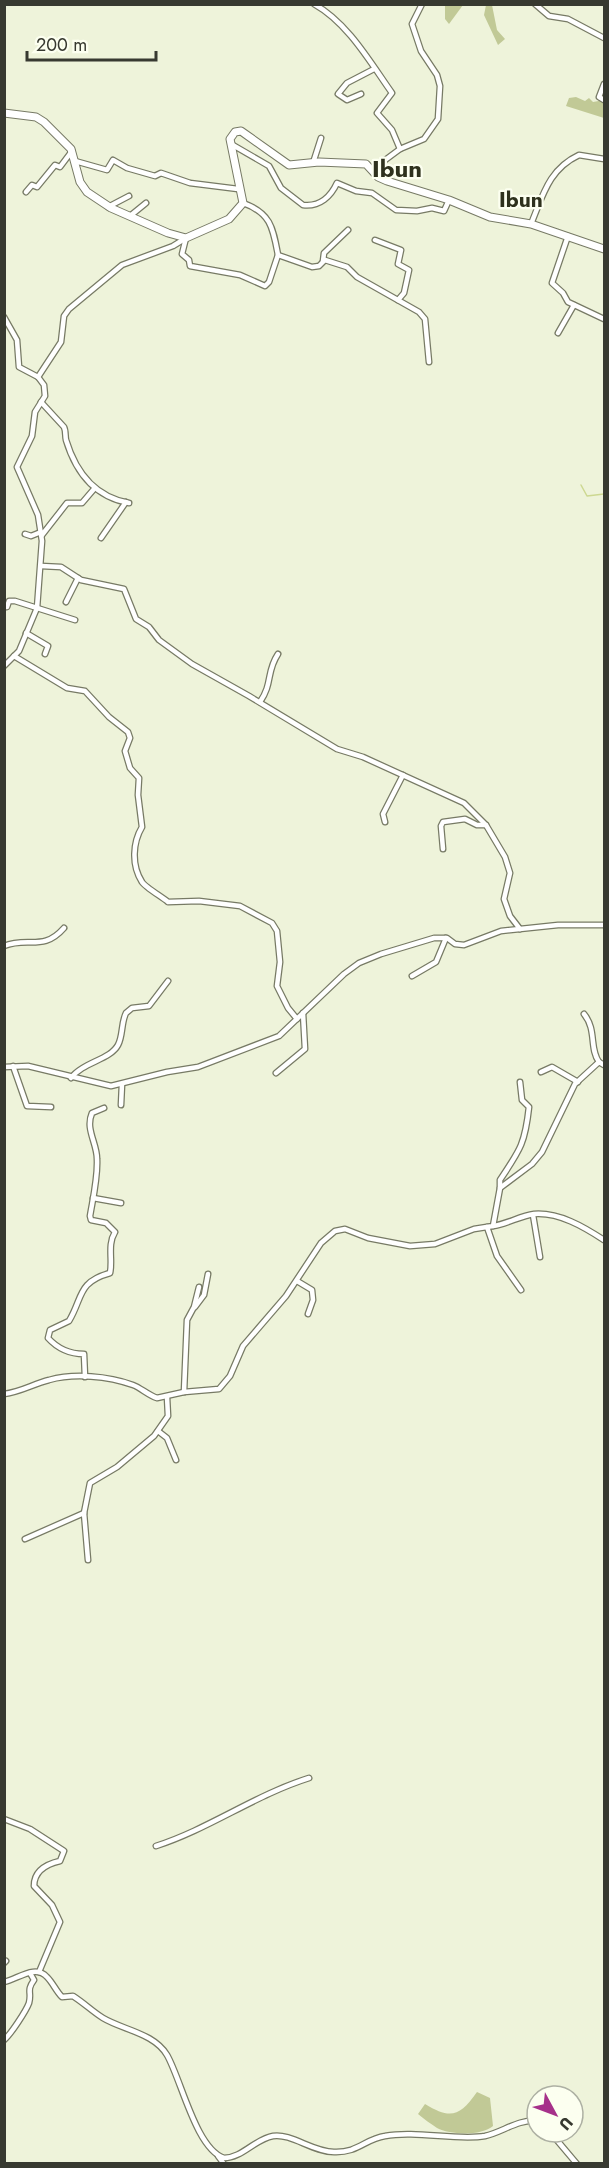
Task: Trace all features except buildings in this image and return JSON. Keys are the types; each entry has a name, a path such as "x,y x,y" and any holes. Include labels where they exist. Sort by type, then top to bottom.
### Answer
{"main road":[{"path":"4,113 36,117 51,128 72,151 82,186 94,198 108,207 186,237 229,219 243,203 238,189 231,144 233,134 243,131 289,165 357,163 373,169 378,177 387,181 449,200 490,217 531,224 604,249"}],"street":[{"path":"314,4 334,19 354,41 393,94 377,113 392,130 400,149"},
{"path":"373,169 400,149 424,139 438,119 440,86 437,75 421,51 412,24 422,4"},
{"path":"535,4 549,16 568,19 604,38"},
{"path":"361,94 347,100 338,94 347,83 374,69"},
{"path":"604,84 599,98 604,100"},
{"path":"313,163 321,138"},
{"path":"231,144 269,166 281,188 303,205 318,204 334,192 337,183 356,191 372,193 399,210 432,208 444,211 449,200"},
{"path":"26,192 32,185 37,187 46,179 55,165 60,167 72,151"},
{"path":"531,224 549,178 554,172 579,155 604,159"},
{"path":"75,161 107,170 113,160 127,168 155,176 161,172 186,182 238,189"},
{"path":"108,207 129,196"},
{"path":"130,216 146,203"},
{"path":"186,237 182,254 189,259 189,266 240,275 265,286 278,255 269,219 260,211 243,203"},
{"path":"278,255 312,267 319,267 324,253 348,230"},
{"path":"568,236 551,281 563,293 566,300 604,319"},
{"path":"38,377 61,342 63,319 69,309 117,268 173,246 186,237"},
{"path":"375,240 401,250 398,264 409,270 404,292 398,300"},
{"path":"323,261 347,267 357,277 398,300 425,319 429,362"},
{"path":"558,333 574,305"},
{"path":"4,317 18,340 19,367 38,377 44,385 45,392 35,412 32,436 17,467 34,504 42,534 37,608 14,656 4,666"},
{"path":"41,402 64,427 65,438 78,466 94,489 117,502 127,502 101,538"},
{"path":"25,534 31,536 42,534 67,503 82,502 94,489"},
{"path":"41,567 61,567 78,578 124,589 136,619 149,627 159,640 192,664 260,702 330,746 457,798 486,825 505,857 509,876 504,899 510,916 520,930"},
{"path":"66,602 78,578"},
{"path":"4,607 8,607 9,601 75,620"},
{"path":"27,633 48,646 45,654"},
{"path":"260,702 268,689 270,667 278,654"},
{"path":"14,656 67,688 85,691 109,717 129,733 125,751 131,769 139,778 138,795 142,827 135,837 134,855 143,884 170,903 199,901 240,906 272,923 277,931 280,962 277,986 288,1008 297,1019"},
{"path":"385,822 383,814 403,775"},
{"path":"443,849 441,826 443,822 465,819 477,825 486,825"},
{"path":"4,1067 36,1067 71,1078 111,1086 215,1062 274,1039 359,963 434,938 446,938 455,944 464,945 501,931 571,924 604,925"},
{"path":"4,946 34,944 53,939 64,928"},
{"path":"412,976 436,962 446,938"},
{"path":"71,1078 78,1070 112,1053 119,1042 127,1011 148,1006 168,981"},
{"path":"284,1078 279,1072 305,1049 303,1013"},
{"path":"584,1014 592,1024 596,1057 604,1065"},
{"path":"500,1188 532,1164 542,1152 578,1082 599,1062"},
{"path":"14,1066 27,1106 51,1107"},
{"path":"541,1072 552,1067 578,1082"},
{"path":"520,1082 522,1100 529,1107 526,1129 518,1154 500,1180 490,1227 497,1256 521,1290"},
{"path":"121,1105 122,1084"},
{"path":"85,1377 84,1354 75,1354 56,1347 48,1338 50,1330 69,1321 80,1292 87,1284 110,1273 110,1251 115,1232 106,1223 91,1220 98,1160 91,1136 90,1116 104,1108"},
{"path":"93,1198 121,1203"},
{"path":"533,1215 540,1257"},
{"path":"4,1394 25,1391 50,1380 85,1377 134,1386 158,1398 183,1392 213,1391 223,1387 243,1346 297,1281 321,1243 329,1235 342,1229 368,1238 404,1246 435,1244 474,1229 533,1215 559,1217 578,1224 604,1240"},
{"path":"183,1392 187,1320 204,1295 208,1274"},
{"path":"297,1281 312,1290 313,1300 308,1314"},
{"path":"194,1307 198,1287"},
{"path":"88,1560 84,1513 90,1483 117,1467 158,1431 168,1416 167,1397"},
{"path":"158,1431 172,1446 176,1460"},
{"path":"25,1539 84,1513"},
{"path":"156,1846 174,1840 276,1788 309,1778"},
{"path":"4,1819 30,1829 44,1840 62,1846 64,1851 60,1861 41,1870 34,1881 34,1886 55,1910 60,1922 39,1972"},
{"path":"4,1982 39,1972 45,1975 62,1997 74,1996 104,2019 134,2030 162,2048 192,2118 224,2163"},
{"path":"4,2040 15,2030 17,2020 28,2004 28,1987 34,1980 30,1973"},
{"path":"218,2156 230,2158 251,2144 279,2135 316,2150 344,2152 357,2150 384,2136 485,2136 525,2122"},
{"path":"560,2144 577,2163"}],"green space":[{"path":"445,5 463,5 449,24 445,19"},
{"path":"486,5 492,5 497,30 505,39 498,45 484,15"},
{"path":"576,97 585,101 589,98 593,102 604,100 604,118 566,106 569,98"},
{"path":"477,2092 490,2098 493,2126 481,2132 443,2130 418,2114 425,2104 448,2114 460,2111"}],"waterway":[{"path":"581,485 587,496 604,494"}],"district":[{"name":"Ibun","path":"397,169"},
{"name":"Ibun","path":"521,200"}]}
